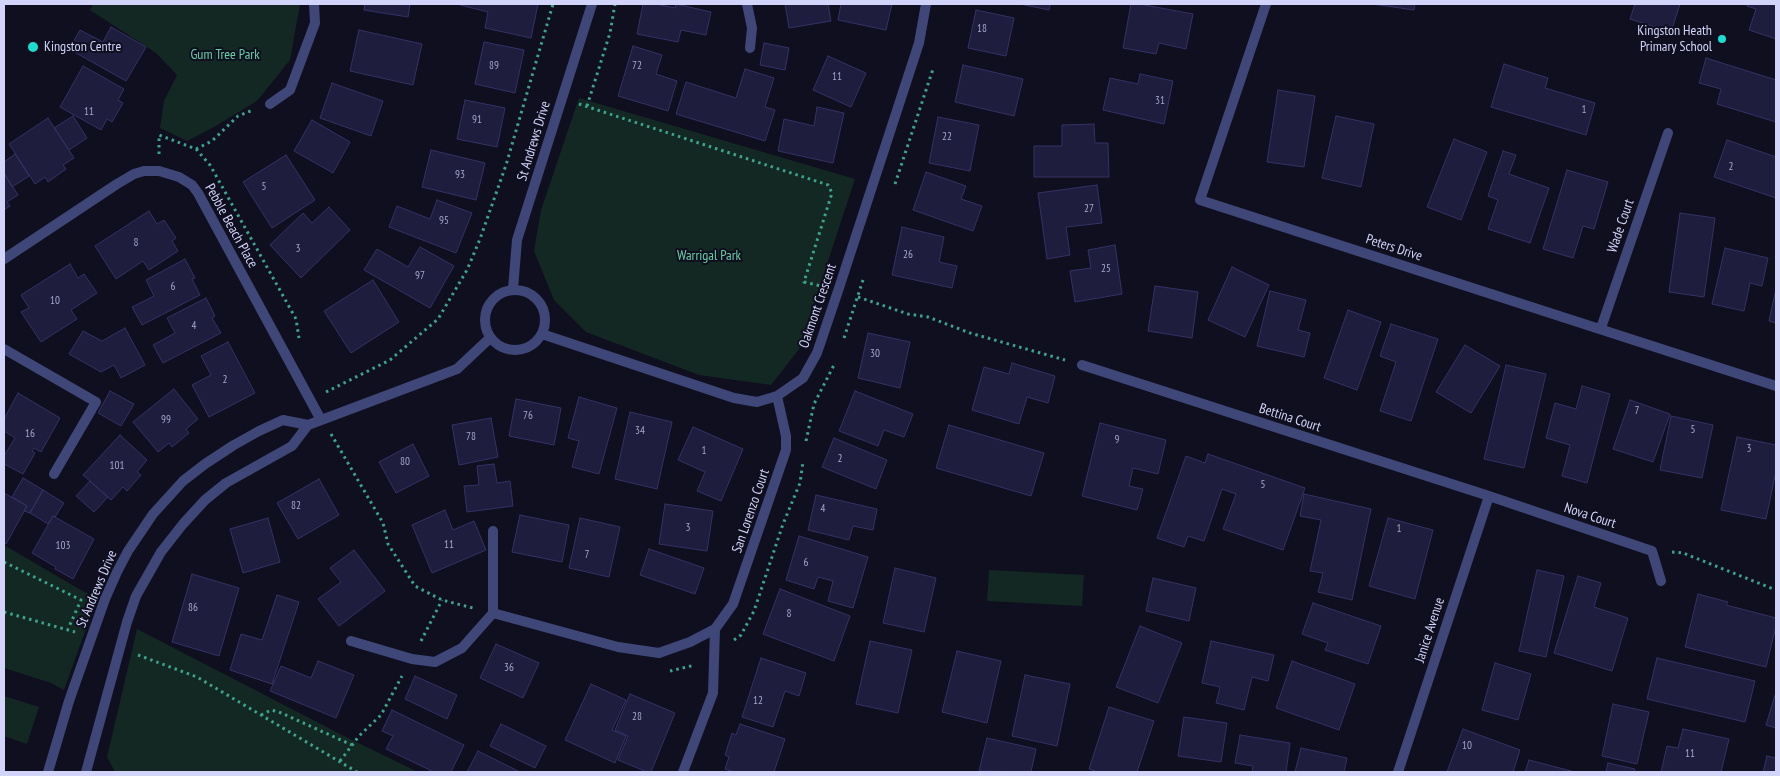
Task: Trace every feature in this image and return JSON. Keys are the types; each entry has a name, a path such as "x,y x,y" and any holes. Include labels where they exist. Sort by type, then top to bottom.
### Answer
{"street":[{"path":"270,104 290,90 315,23 314,4"},
{"name":"St Andrews Drive","path":"513,289 518,240 592,4"},
{"path":"748,4 752,28 750,48"},
{"name":"Oakmont Crescent","path":"542,334 734,398 757,402 777,396 803,378 817,353 838,291 919,43 926,4"},
{"name":"Peters Drive","path":"1266,4 1200,200 1776,386"},
{"name":"Wade Court","path":"1601,328 1668,133"},
{"name":"Pebble Beach Place","path":"4,259 117,184 144,170 159,171 179,177 192,184 198,193 322,420"},
{"path":"513,289 524,290 534,295 541,303 545,313 545,324 542,334 528,348 518,351 498,346 490,338 485,327 484,316 487,306 494,297 503,291 513,289"},
{"path":"86,772 119,648 136,596 161,552 183,524 226,483 292,446 308,425 457,369 490,338"},
{"path":"4,350 96,402 54,474"},
{"name":"Bettina Court","path":"1082,365 1489,496"},
{"name":"San Lorenzo Court","path":"493,613 618,647 659,653 690,642 715,629 733,604 786,450 786,436 777,396"},
{"name":"St Andrews Drive","path":"48,772 68,701 105,599 128,551 152,514 183,481 204,464 259,431 283,420 308,425"},
{"name":"Nova Court","path":"1489,496 1652,551"},
{"name":"Janice Avenue","path":"1398,772 1489,496"},
{"path":"351,640 412,659 435,662 462,648 493,613 493,531"},
{"path":"1652,551 1661,581"},
{"path":"683,772 713,693 715,629"}],"path":[{"path":"322,394 390,360 438,319 448,303 467,270 499,183 553,4"},
{"path":"587,106 610,33 615,4"},
{"path":"562,98 828,185 832,194 804,282 908,314 928,317 970,333 1025,347 1082,365"},
{"path":"196,149 212,141 238,116 270,104"},
{"path":"159,171 159,135 196,149 210,165 296,319 300,340"},
{"path":"322,420 383,523 388,544 415,586 442,600 493,613"},
{"path":"1652,551 1684,553 1776,590"},
{"path":"4,562 80,600 68,629"},
{"path":"340,761 359,736 382,715 442,600"},
{"path":"4,612 92,637"},
{"path":"119,648 198,677 356,772"},
{"path":"260,715 271,710 279,712 352,745"}],"green space":[{"name":"Gum Tree Park","path":"93,4 300,4 290,60 257,101 187,141 160,128 164,101 177,75 156,53 90,10"},
{"name":"Warrigal Park","path":"579,98 855,179 799,349 771,385 699,375 586,332 554,300 534,251 541,210"},
{"path":"4,545 97,598 64,690 51,683 4,668"},
{"path":"989,570 1084,575 1082,606 987,601"},
{"path":"137,629 418,772 115,772 107,757"},
{"path":"4,696 39,707 27,744 4,736"}],"building":[{"path":"365,4 410,4 408,17 364,10"},
{"path":"460,4 538,4 531,38 485,28 488,12"},
{"path":"643,4 656,4 675,8 676,4 711,12 706,35 681,30 678,42 637,34"},
{"path":"785,4 828,4 831,21 789,28"},
{"path":"841,4 892,4 886,30 838,20"},
{"path":"1020,4 1050,4 1049,10"},
{"path":"1131,4 1193,14 1186,49 1159,43 1156,54 1123,48"},
{"path":"1372,4 1415,4 1414,10"},
{"path":"1635,4 1680,4 1671,32 1630,19"},
{"path":"1748,4 1776,4 1776,39 1749,30 1756,9 1747,6"},
{"path":"976,10 1014,18 1006,56 968,48"},
{"path":"111,27 146,47 126,81 69,49 80,30 103,42"},
{"path":"359,30 422,44 413,85 350,71"},
{"path":"484,42 524,50 515,93 475,84"},
{"path":"764,43 789,48 785,70 760,65"},
{"path":"633,46 662,55 656,74 677,81 668,111 618,96"},
{"path":"828,56 866,73 851,107 813,90"},
{"path":"1706,58 1776,80 1776,122 1717,104 1721,89 1699,83"},
{"path":"1504,64 1548,78 1545,88 1595,103 1586,135 1491,107"},
{"path":"963,65 1023,79 1014,116 955,102"},
{"path":"83,66 124,89 118,100 123,103 112,122 107,119 101,130 60,107"},
{"path":"745,69 774,78 765,107 775,110 765,141 676,114 686,82 736,98"},
{"path":"1140,74 1173,81 1164,124 1103,110 1110,78 1138,84"},
{"path":"332,83 383,101 371,136 320,118"},
{"path":"1278,90 1315,96 1304,167 1267,162"},
{"path":"465,100 505,108 497,147 457,139"},
{"path":"817,107 844,113 833,163 778,151 784,119 814,126"},
{"path":"73,116 87,138 69,150 54,128"},
{"path":"1336,116 1374,124 1361,187 1322,178"},
{"path":"938,117 979,125 970,171 929,163"},
{"path":"48,118 74,158 63,165 66,169 48,182 45,177 35,184 9,144"},
{"path":"312,120 350,142 333,173 294,151"},
{"path":"1094,124 1095,143 1108,143 1109,177 1034,177 1034,146 1062,146 1062,125"},
{"path":"1454,139 1487,152 1461,220 1427,207"},
{"path":"1727,140 1776,157 1776,198 1714,177"},
{"path":"431,150 485,163 476,200 422,187"},
{"path":"1503,151 1516,155 1509,174 1549,188 1530,243 1488,229 1498,200 1488,196"},
{"path":"15,154 29,176 12,187 4,173 4,162"},
{"path":"286,155 315,200 272,228 243,182"},
{"path":"1567,170 1608,182 1594,229 1583,226 1573,258 1543,249"},
{"path":"926,172 966,186 961,199 982,206 973,231 913,210"},
{"path":"4,173 18,195 7,202 10,206 4,210"},
{"path":"1097,185 1102,223 1066,227 1070,255 1047,259 1038,193"},
{"path":"437,200 472,213 456,253 389,227 397,206 430,219"},
{"path":"329,207 350,230 301,278 270,245 303,213 312,223"},
{"path":"149,211 157,224 164,220 176,238 172,241 178,251 149,270 143,261 116,279 95,246"},
{"path":"1680,213 1715,218 1704,297 1669,292"},
{"path":"902,227 944,237 939,262 957,266 952,288 892,275"},
{"path":"1115,245 1122,294 1075,302 1070,271 1091,268 1088,250"},
{"path":"420,247 454,266 430,308 364,270 377,249 408,267"},
{"path":"1725,248 1768,258 1762,286 1750,283 1744,311 1712,304"},
{"path":"185,259 195,278 192,279 200,295 142,325 132,307 154,296 146,280"},
{"path":"70,264 78,278 84,274 97,293 71,310 77,319 41,342 21,312 29,308 21,295"},
{"path":"1232,267 1269,285 1245,337 1208,320"},
{"path":"373,280 399,322 351,353 324,311"},
{"path":"1155,286 1198,292 1192,338 1148,331"},
{"path":"1776,289 1776,323 1769,321"},
{"path":"1270,291 1306,300 1298,330 1310,333 1304,357 1257,346"},
{"path":"206,298 215,316 212,318 221,333 163,363 153,345 175,333 167,318"},
{"path":"1348,310 1381,322 1357,390 1324,378"},
{"path":"1391,324 1438,339 1411,421 1380,411 1396,362 1380,356"},
{"path":"125,328 145,365 121,378 114,365 101,372 69,354 83,331 102,341"},
{"path":"868,333 910,342 900,388 858,378"},
{"path":"228,342 255,393 209,417 192,385 211,375 201,356"},
{"path":"1465,345 1500,366 1471,413 1436,392"},
{"path":"1012,363 1055,376 1048,403 1027,397 1019,424 972,410 984,367 1009,374"},
{"path":"1506,365 1546,374 1524,468 1484,459"},
{"path":"1582,386 1610,394 1587,483 1562,476 1570,445 1546,438 1555,403 1576,409"},
{"path":"174,389 198,419 186,429 189,433 172,447 169,443 158,452 133,422"},
{"path":"110,391 134,404 121,426 98,413"},
{"path":"855,391 913,414 904,437 884,430 878,446 839,431"},
{"path":"18,393 60,418 41,452 34,448 32,451 35,453 23,474 4,464 4,456 15,438 4,431 4,419"},
{"path":"579,397 617,408 599,474 572,467 579,441 568,438"},
{"path":"516,399 561,408 554,445 509,436"},
{"path":"1630,400 1670,414 1653,462 1613,449"},
{"path":"630,412 672,422 657,489 615,479"},
{"path":"1671,416 1713,425 1702,478 1660,470"},
{"path":"491,418 498,457 459,465 452,425"},
{"path":"1100,423 1166,440 1158,474 1133,468 1129,486 1143,489 1137,510 1082,496"},
{"path":"949,425 1044,453 1031,496 936,468"},
{"path":"693,427 743,449 721,501 697,491 705,472 678,460"},
{"path":"120,435 147,460 137,472 141,475 127,491 123,487 111,500 83,475"},
{"path":"1737,437 1776,445 1776,471 1766,519 1721,510"},
{"path":"834,438 887,460 876,489 822,467"},
{"path":"413,444 429,476 396,493 379,462"},
{"path":"1208,454 1305,488 1283,550 1223,529 1236,494 1222,489 1204,541 1188,536 1184,547 1157,538 1186,456 1205,463"},
{"path":"494,464 497,483 510,481 513,506 467,512 464,486 479,485 477,466"},
{"path":"23,478 43,490 30,513 24,511 27,506 12,497"},
{"path":"319,479 339,515 298,539 277,503"},
{"path":"90,481 108,497 94,512 76,496"},
{"path":"43,490 64,503 48,524 30,513"},
{"path":"4,493 27,506 6,544 4,542"},
{"path":"1304,494 1371,509 1352,600 1318,592 1323,573 1310,571 1321,520 1300,516"},
{"path":"816,495 877,509 873,530 853,526 849,540 808,530"},
{"path":"665,504 713,511 707,551 659,544"},
{"path":"445,510 453,530 474,521 486,550 432,573 412,525"},
{"path":"520,515 569,525 562,562 512,552"},
{"path":"53,516 94,539 73,579 32,553"},
{"path":"268,518 280,562 243,573 230,529"},
{"path":"580,518 620,527 609,577 569,568"},
{"path":"1388,518 1433,530 1415,599 1369,586"},
{"path":"799,536 868,557 853,608 828,601 833,581 818,577 814,589 786,580"},
{"path":"649,549 704,568 695,594 640,575"},
{"path":"354,550 385,591 339,626 318,599 341,582 330,568"},
{"path":"895,568 936,578 924,632 883,623"},
{"path":"1537,570 1564,576 1546,657 1519,651"},
{"path":"192,574 239,588 219,656 172,642"},
{"path":"1578,576 1601,583 1594,607 1628,618 1612,671 1554,653"},
{"path":"1153,578 1196,588 1189,621 1146,611"},
{"path":"780,589 850,616 834,661 763,634"},
{"path":"1698,594 1728,602 1726,605 1776,618 1776,626 1766,667 1685,647"},
{"path":"277,595 299,602 272,684 230,670 241,634 262,640"},
{"path":"1313,603 1381,626 1368,664 1325,650 1328,643 1302,634"},
{"path":"1140,626 1182,643 1158,703 1116,687"},
{"path":"870,641 912,650 898,713 856,704"},
{"path":"1211,641 1274,655 1268,681 1252,677 1244,710 1216,703 1220,687 1202,683"},
{"path":"496,644 539,663 523,698 480,678"},
{"path":"957,651 1001,661 987,723 942,712"},
{"path":"761,658 806,673 799,696 785,691 773,727 742,717"},
{"path":"1657,658 1755,681 1745,722 1647,699"},
{"path":"318,661 354,675 336,718 270,691 281,666 311,678"},
{"path":"1292,661 1355,684 1339,730 1276,708"},
{"path":"1495,663 1531,674 1518,720 1482,710"},
{"path":"1025,675 1070,684 1057,746 1012,736"},
{"path":"415,676 457,695 447,719 405,699"},
{"path":"591,684 626,700 612,730 626,736 615,763 565,740"},
{"path":"1776,692 1776,728 1766,725"},
{"path":"630,694 675,713 651,772 618,760 628,736 615,730"},
{"path":"1613,704 1649,712 1637,764 1602,756"},
{"path":"1109,707 1154,721 1137,772 1098,772 1089,769"},
{"path":"392,710 464,745 451,772 434,772 386,749 393,736 382,731"},
{"path":"1184,717 1227,723 1221,762 1178,756"},
{"path":"501,724 546,746 535,768 490,746"},
{"path":"740,724 785,739 774,772 734,772 725,769 729,757 725,755 732,733 736,735"},
{"path":"1463,729 1520,750 1513,772 1447,772"},
{"path":"1683,729 1729,739 1721,772 1661,772 1667,746 1678,748"},
{"path":"1240,735 1290,743 1286,772 1252,772 1253,766 1235,763"},
{"path":"987,738 1036,749 1031,772 979,771"},
{"path":"1301,748 1347,758 1344,772 1295,772"},
{"path":"478,751 520,772 467,772"},
{"path":"1767,756 1776,758 1776,772 1763,772"},
{"path":"1529,760 1575,772 1525,772"},
{"path":"1608,763 1635,769 1634,772 1606,772"}],"place":[{"name":"Kingston Heath Primary School","path":"1722,39"},
{"name":"Kingston Centre","path":"33,47"}]}
